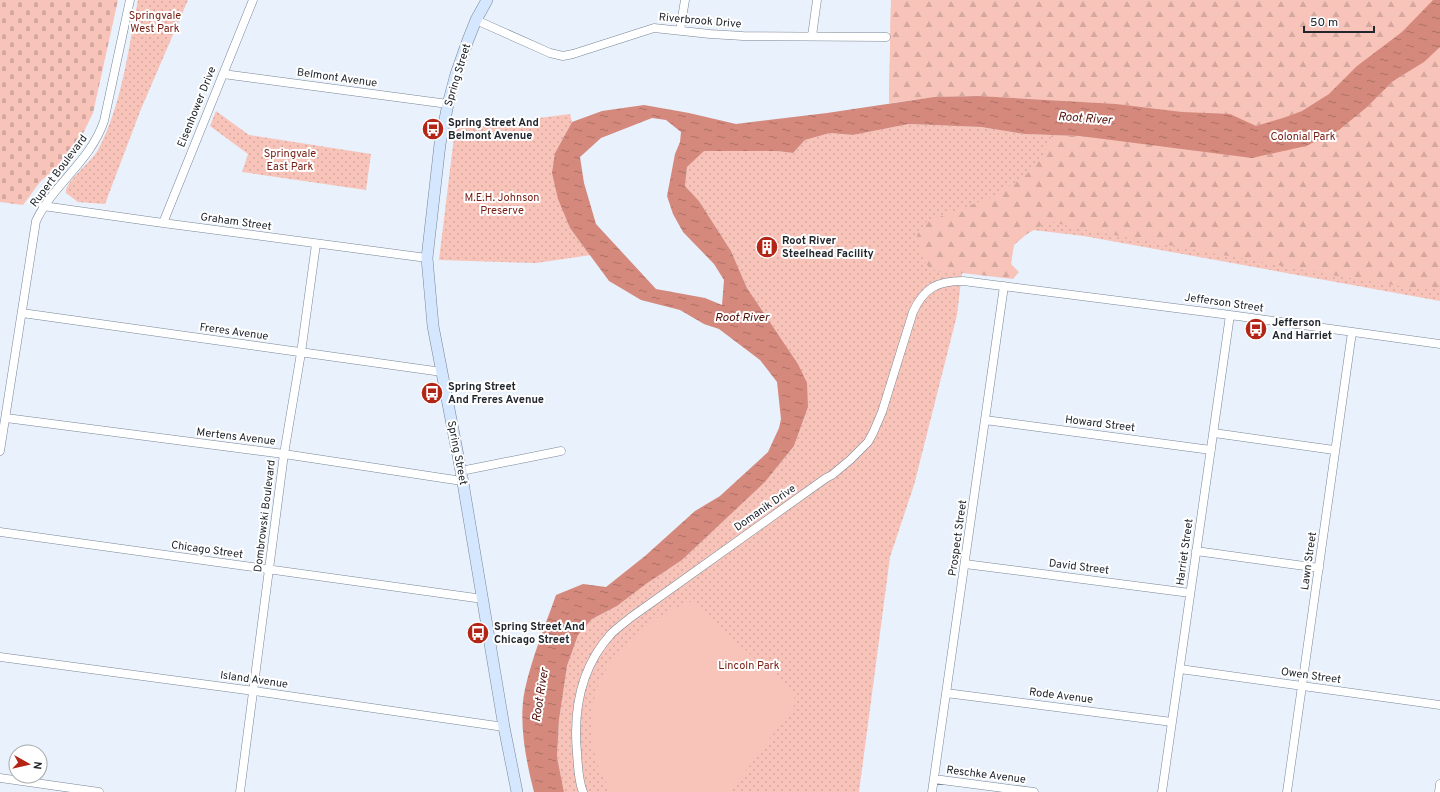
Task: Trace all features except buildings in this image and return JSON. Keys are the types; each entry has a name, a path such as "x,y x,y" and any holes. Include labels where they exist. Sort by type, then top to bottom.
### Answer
{"main road":[{"name":"Spring Street","path":"487,0 476,20 456,74 448,104 440,144 427,258 433,326 462,476 504,727 517,792"}],"street":[{"name":"Rupert Boulevard","path":"0,451 36,221 43,206 88,153 101,130 130,0"},
{"name":"Eisenhower Drive","path":"162,223 253,0"},
{"path":"680,30 685,0"},
{"path":"812,36 817,0"},
{"name":"Riverbrook Drive","path":"476,20 559,56 573,54 650,28 743,36 886,37"},
{"name":"Belmont Avenue","path":"223,74 448,104"},
{"name":"Graham Street","path":"43,206 427,258"},
{"name":"Dombrowski Boulevard","path":"240,792 284,454 316,244"},
{"name":"Domanik Drive","path":"583,792 578,769 576,743 576,717 580,692 587,669 612,633 648,604 832,475 868,442 878,422 913,312 922,296 927,291 943,283 953,281 1004,286"},
{"name":"Jefferson Street","path":"1004,286 1440,344"},
{"name":"Prospect Street","path":"932,792 1004,286"},
{"name":"Freres Avenue","path":"22,313 442,372"},
{"name":"Harriet Street","path":"1162,792 1230,315"},
{"name":"Lawn Street","path":"1287,792 1319,568 1334,450 1352,332"},
{"name":"Mertens Avenue","path":"6,418 462,476 561,451"},
{"name":"Howard Street","path":"985,420 1211,450"},
{"path":"1214,434 1334,450"},
{"name":"Chicago Street","path":"0,532 483,599"},
{"path":"1196,551 1319,568"},
{"name":"David Street","path":"965,564 1190,593"},
{"name":"Island Avenue","path":"0,658 254,691 504,727"},
{"name":"Owen Street","path":"1180,669 1440,705"},
{"name":"Rode Avenue","path":"946,692 1172,722"},
{"path":"0,778 98,792"},
{"name":"Reschke Avenue","path":"934,779 1034,792"},
{"path":"1439,792 1440,784"}],"green space":[{"path":"0,0 118,0 93,113 74,152 40,182 23,205 0,202"},
{"name":"Springvale West Park","path":"138,0 188,0 141,109 105,204 78,202 66,193 67,189 73,178 95,155 113,115 119,96"},
{"path":"891,0 1440,0 1440,301 1084,236 1008,227 962,273 957,315 914,485 890,557 859,792 564,792 557,757 559,720 567,666 578,635 592,619 617,606 646,584 682,560 765,482 794,446 808,407 798,364 747,288 731,251 699,201 685,186 687,167 704,150 777,151 793,153 805,140 830,133 853,135 909,124 981,127 1024,134 1080,136 1099,103 979,96 934,97 889,103"},
{"path":"891,0 1433,0 1402,32 1357,66 1329,94 1302,111 1256,126 1229,114 1182,112 1116,104 979,96 934,97 889,103"},
{"path":"1440,47 1440,281 1438,287 1412,288 1337,276 1076,228 1049,221 1027,234 1014,245 1011,264 1019,272 1013,279 940,272 929,268 921,254 917,235 926,222 992,197 1025,176 1043,155 1052,135 1080,136 1252,158 1306,146 1339,129 1367,107 1393,81 1424,62"},
{"name":"Springvale East Park","path":"216,111 249,135 371,154 366,190 242,172 248,154 210,126"},
{"name":"M.E.H. Johnson Preserve","path":"570,114 572,122 555,153 570,228 591,255 536,263 439,260 455,129"},
{"name":"Lincoln Park","path":"692,601 794,695 794,706 730,792 613,792 600,771 595,757 591,725 594,699 598,686 612,661 630,640 664,614"}],"water":[{"name":"Root River","path":"1433,0 1440,0 1440,47 1424,62 1393,81 1367,107 1339,130 1306,146 1252,158 1080,136 1024,134 981,127 909,124 853,135 830,133 805,140 793,153 777,151 704,151 687,167 685,186 699,201 731,251 747,288 798,364 807,383 808,407 794,446 765,482 682,560 646,584 617,606 592,619 578,635 567,666 559,720 557,757 564,792 534,792 524,741 522,714 523,701 531,665 556,595 583,584 606,587 645,556 695,511 720,496 768,452 779,428 781,419 777,382 760,360 719,329 704,324 680,310 641,300 609,281 570,228 558,199 552,173 555,153 572,122 602,111 644,105 689,113 736,124 827,113 934,97 979,96 1116,104 1182,112 1230,114 1256,126 1302,111 1329,94 1357,66 1402,32","holes":["652,118 666,120 681,132 667,196 673,214 683,232 714,264 724,280 722,305 705,298 656,289 596,224 584,183 580,157 601,138"]}],"place":[{"name":"Spring Street And Belmont Avenue","path":"433,129"},
{"name":"Root River Steelhead Facility","path":"767,247"},
{"name":"Jefferson And Harriet","path":"1256,329"},
{"name":"Spring Street And Freres Avenue","path":"432,393"},
{"name":"Spring Street And Chicago Street","path":"478,633"}],"park label":[{"name":"Colonial Park","path":"1303,137"}]}
